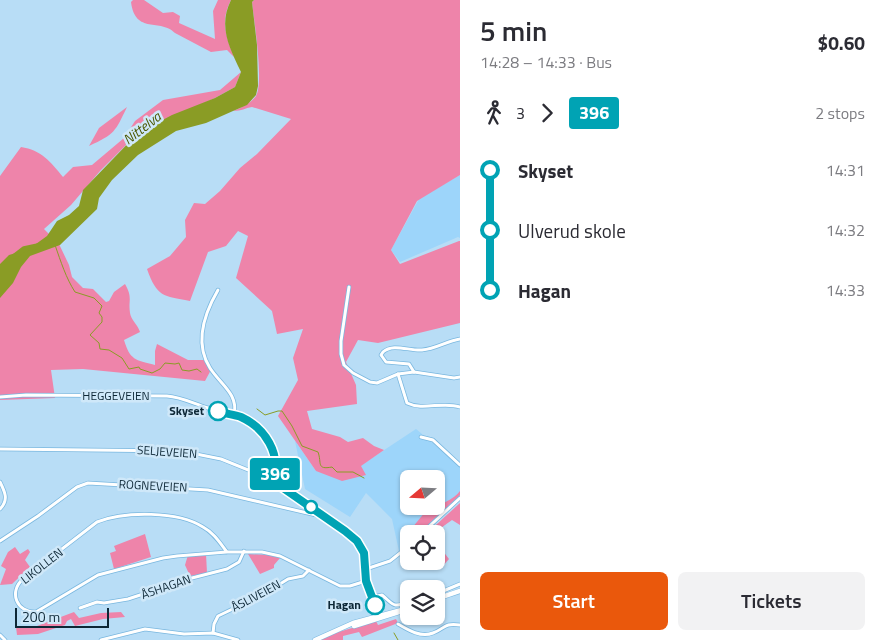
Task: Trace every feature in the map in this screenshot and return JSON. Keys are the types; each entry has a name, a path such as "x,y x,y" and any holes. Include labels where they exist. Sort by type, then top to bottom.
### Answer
{"main road":[{"path":"445,596 460,591"},
{"path":"315,640 345,626 400,611"}],"street":[{"path":"349,287 341,341 341,354 344,365 353,373 370,382 377,383 398,374 414,372 454,378 460,377"},
{"path":"218,290 205,316 202,344 210,368 234,400 234,415"},
{"path":"347,293 352,294"},
{"path":"414,372 409,364 386,362 381,355 391,348 422,350 438,348 460,338"},
{"path":"398,374 407,403 415,406 445,404 460,407"},
{"name":"HEGGEVEIEN","path":"0,397 26,395 171,396 183,399 234,415 256,425 267,438 274,457 275,472 273,481"},
{"path":"421,437 433,440 460,465"},
{"name":"SELJEVEIEN","path":"0,449 181,452 226,461 273,481 357,541 364,553 366,581"},
{"path":"0,482 6,501 0,509"},
{"name":"ROGNEVEIEN","path":"0,541 77,487 88,483 201,489 316,515 320,514"},
{"path":"431,525 460,498"},
{"name":"LIKOLLEN","path":"227,552 215,536 204,527 188,519 142,514 109,517 97,522 23,579 17,586 16,597 24,609 36,612 98,575 163,558 244,551 274,554 340,586 350,586 366,581"},
{"name":"ÅSHAGAN","path":"80,608 97,602 104,604 128,599 192,578 227,569 238,562 244,551"},
{"path":"366,569 390,560 400,553"},
{"name":"ÅSLIVEIEN","path":"213,633 214,624 218,616 264,594 288,579 303,576 309,570"},
{"path":"366,581 379,617"},
{"path":"445,590 460,584"},
{"path":"372,597 382,595 394,605 400,604"},
{"path":"398,624 409,631 420,634 432,634 445,625 460,625"},
{"path":"101,640 141,629 184,634 213,633 238,640"},
{"path":"0,635 5,640"}],"shaded area":[{"path":"133,0 144,0 163,13 173,12 180,16 179,23 215,39 213,11 218,0 231,0 226,15 225,28 234,57 227,50 211,52 163,26 143,22 133,12 131,2"},
{"path":"231,0 254,0 252,2 257,45 258,86 256,95 247,105 206,123 176,131 138,155 112,180 99,198 97,209 60,245 30,256 21,267 13,283 0,298 0,264 9,255 29,249 47,236 57,221 69,215 79,206 83,190 138,133 172,115 215,98 235,87 241,72 229,45 225,28 225,19"},
{"path":"254,0 460,0 460,175 417,201 391,250 400,264 460,241 460,323 378,343 358,340 346,362 356,385 357,404 307,411 312,429 340,437 348,442 363,438 384,450 361,466 366,475 342,481 316,471 278,416 298,380 293,358 303,329 277,334 272,311 236,278 248,236 238,231 226,246 208,252 190,301 162,294 154,285 147,269 170,256 186,237 185,220 194,203 205,204 291,119 252,107 233,111 251,101 256,96 258,89 258,51 252,2"},
{"path":"241,72 235,87 138,133 100,171 71,205 44,229 59,244 69,265 72,277 83,288 93,289 106,302 109,301 114,292 125,284 130,296 131,316 140,332 124,340 134,358 155,365 157,344 188,360 204,360 212,368 205,381 83,369 51,370 55,398 0,400 0,176 21,147 40,154 63,177 73,167 92,165 124,138 135,121 163,100 220,90"},
{"path":"127,107 120,122 113,131 89,146 99,128"},
{"path":"460,175 460,238 458,237 400,262 391,250 419,199"},
{"path":"416,429 460,466 460,497 445,512 445,470 400,470 400,515 442,515 431,525 400,525 399,551 392,519 366,493 350,517 305,489 295,441 316,471 366,475 360,466"},
{"path":"460,491 460,495 445,509 445,502"},
{"path":"460,503 460,525 452,520 445,525 436,525"},
{"path":"423,515 438,515 428,525 414,525"},
{"path":"145,534 151,557 114,569 110,553 116,551 114,546"},
{"path":"15,547 20,554 28,549 30,552 25,560 30,567 12,584 0,585 6,569 1,566 8,552"},
{"path":"206,554 207,573 190,576 185,565 188,555"},
{"path":"248,554 269,555 280,558 274,565 274,568 260,574"},
{"path":"445,554 449,559 445,564"},
{"path":"74,612 79,618 101,613 121,612 125,617 103,619 75,626 71,619 65,625 38,634 17,635 16,627 37,626"},
{"path":"396,619 398,623 362,637 359,632 343,636 343,640 319,640 335,633 376,621 378,625"}],"waterway":[{"path":"55,245 66,275 75,292 94,298 102,306 99,313 102,317 102,322 90,335 99,343 100,349 109,350 122,358 129,369 139,367 152,373 160,369 165,363 179,363 182,370 197,369 201,372"},
{"name":"Nittelva","path":"15,256 24,249 38,246"},
{"path":"257,409 265,415 282,411 302,446 318,452 322,466 332,467 337,472 353,472 364,478"},
{"path":"394,633 398,640"}],"bus line":[{"name":"396","path":"218,411 239,416 257,426 265,435 273,450 275,469 273,481 357,541 364,553 366,581 375,605"}],"place":[{"name":"Skyset","path":"218,411"},
{"name":"Hagan","path":"375,605"}]}
